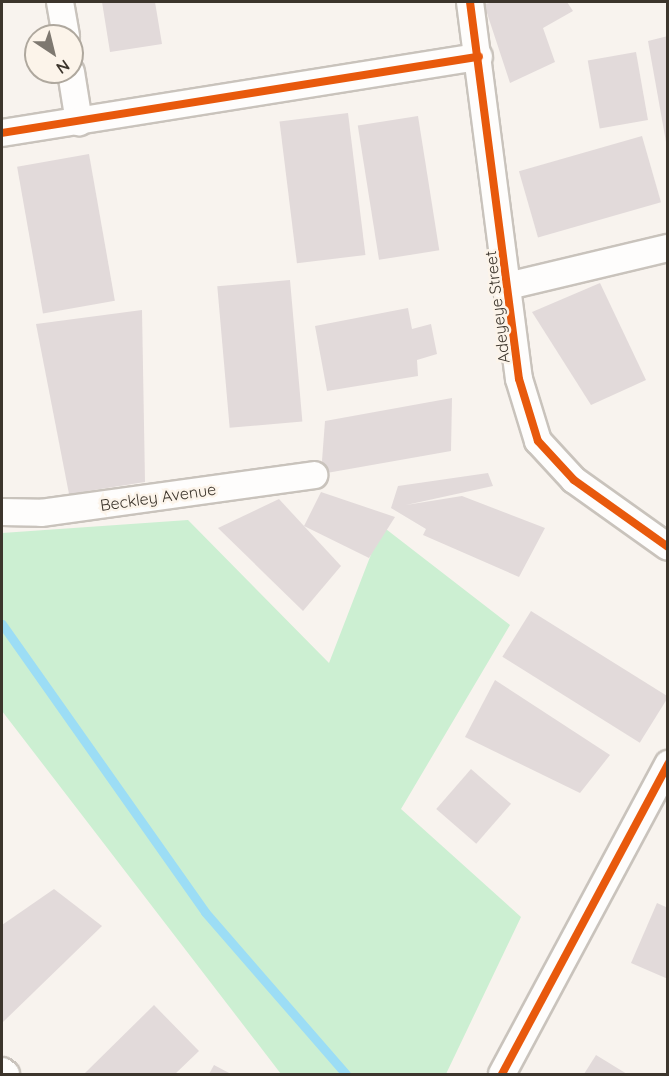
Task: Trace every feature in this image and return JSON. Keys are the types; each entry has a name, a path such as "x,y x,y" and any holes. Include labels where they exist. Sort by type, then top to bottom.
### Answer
{"street":[{"path":"60,2 64,24"},
{"name":"Adeyeye Street","path":"470,2 519,379 538,441 574,480 668,547"},
{"path":"2,133 478,57"},
{"path":"73,84 79,122"},
{"path":"508,286 668,248"},
{"name":"Beckley Avenue","path":"2,512 41,513 314,475"},
{"path":"502,1074 668,764"},
{"path":"2,1071 6,1074"}],"green space":[{"path":"188,520 329,663 382,526 510,625 401,809 521,917 446,1074 281,1074 2,711 2,533"}],"building":[{"path":"102,2 155,2 162,44 110,52"},
{"path":"567,2 573,11 543,28 555,62 510,83 484,4"},
{"path":"668,36 668,142 666,142 648,41"},
{"path":"636,52 648,120 600,128 588,61"},
{"path":"348,113 365,255 297,263 280,121"},
{"path":"418,116 439,250 379,260 358,126"},
{"path":"642,136 661,202 538,238 519,171"},
{"path":"89,154 115,301 43,313 17,167"},
{"path":"290,280 302,421 230,428 217,286"},
{"path":"600,283 646,380 591,405 532,312"},
{"path":"408,308 412,329 431,324 437,354 417,360 418,376 327,391 315,326"},
{"path":"142,310 145,482 69,494 36,324"},
{"path":"452,398 451,451 321,474 325,421"},
{"path":"488,473 493,486 406,505 462,496 545,528 519,577 423,535 426,529 391,508 398,486"},
{"path":"321,492 395,517 369,558 304,526"},
{"path":"279,499 341,566 303,611 218,528"},
{"path":"531,611 668,697 640,743 502,657"},
{"path":"495,680 610,755 580,793 465,737"},
{"path":"471,769 511,804 476,844 436,809"},
{"path":"54,889 102,926 2,1023 2,925"},
{"path":"657,903 668,908 668,979 631,963"},
{"path":"154,1005 199,1051 175,1074 84,1074"},
{"path":"596,1055 627,1074 584,1074"},
{"path":"214,1065 231,1074 209,1074"}],"waterway":[{"path":"2,624 205,912 346,1074"}],"cycle path":[{"path":"470,2 519,379 538,441 574,480 668,547"},
{"path":"2,133 479,57"},
{"path":"502,1074 668,764"}]}
